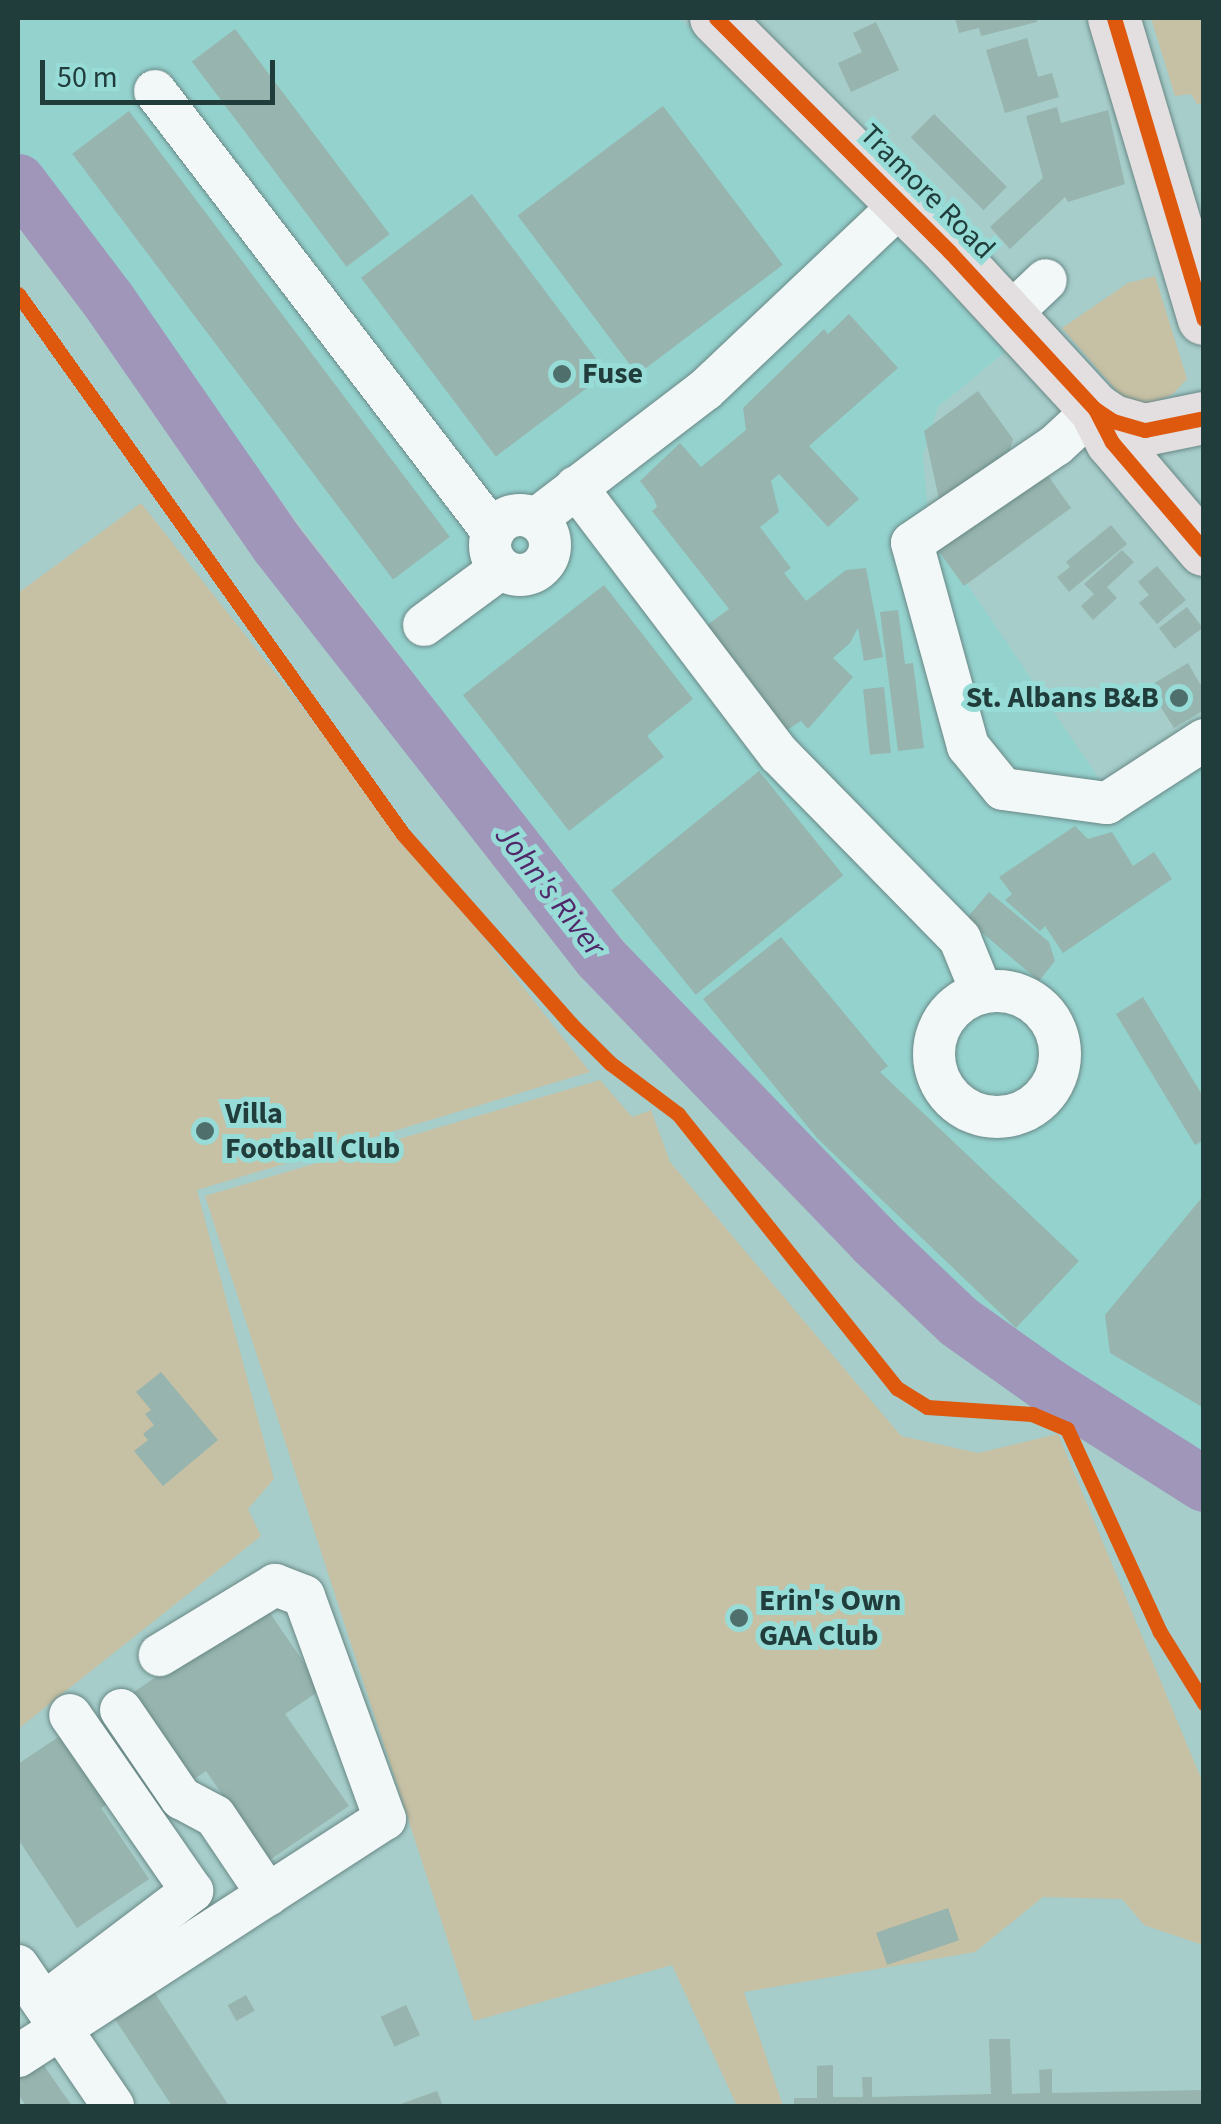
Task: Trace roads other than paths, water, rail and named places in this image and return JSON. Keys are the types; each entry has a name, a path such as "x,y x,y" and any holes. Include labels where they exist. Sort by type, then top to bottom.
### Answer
{"main road":[{"name":"Tramore Road","path":"716,18 1008,316 1094,409 1112,442 1187,509 1204,550"},
{"path":"1114,18 1204,319"},
{"name":"Tramore Road","path":"1094,409 1113,421 1145,430 1204,418"}],"street":[{"path":"155,91 518,576 545,564 551,544 536,519"},
{"path":"424,625 496,550 507,518 536,519 705,390 902,204"},
{"path":"1008,316 1046,280"},
{"path":"1094,409 1056,445 912,543 968,746 1003,788 1107,803 1204,740"},
{"path":"576,487 780,754 960,939 982,993"},
{"path":"53,2016 268,1895 385,1819 304,1596 275,1585 160,1655"},
{"path":"121,1710 181,1798 216,1816 268,1895"},
{"path":"18,2056 53,2016 192,1891 70,1715"},
{"path":"19,1966 113,2106"}],"waterway":[{"name":"John's River","path":"18,181 108,300 277,544 600,957 873,1240 958,1321 1051,1387 1204,1484"}],"place":[{"name":"Fuse","path":"562,374"},
{"name":"St. Albans B&B","path":"1179,698"},
{"name":"Villa Football Club","path":"205,1131"},
{"name":"Erin's Own GAA Club","path":"739,1618"}]}
